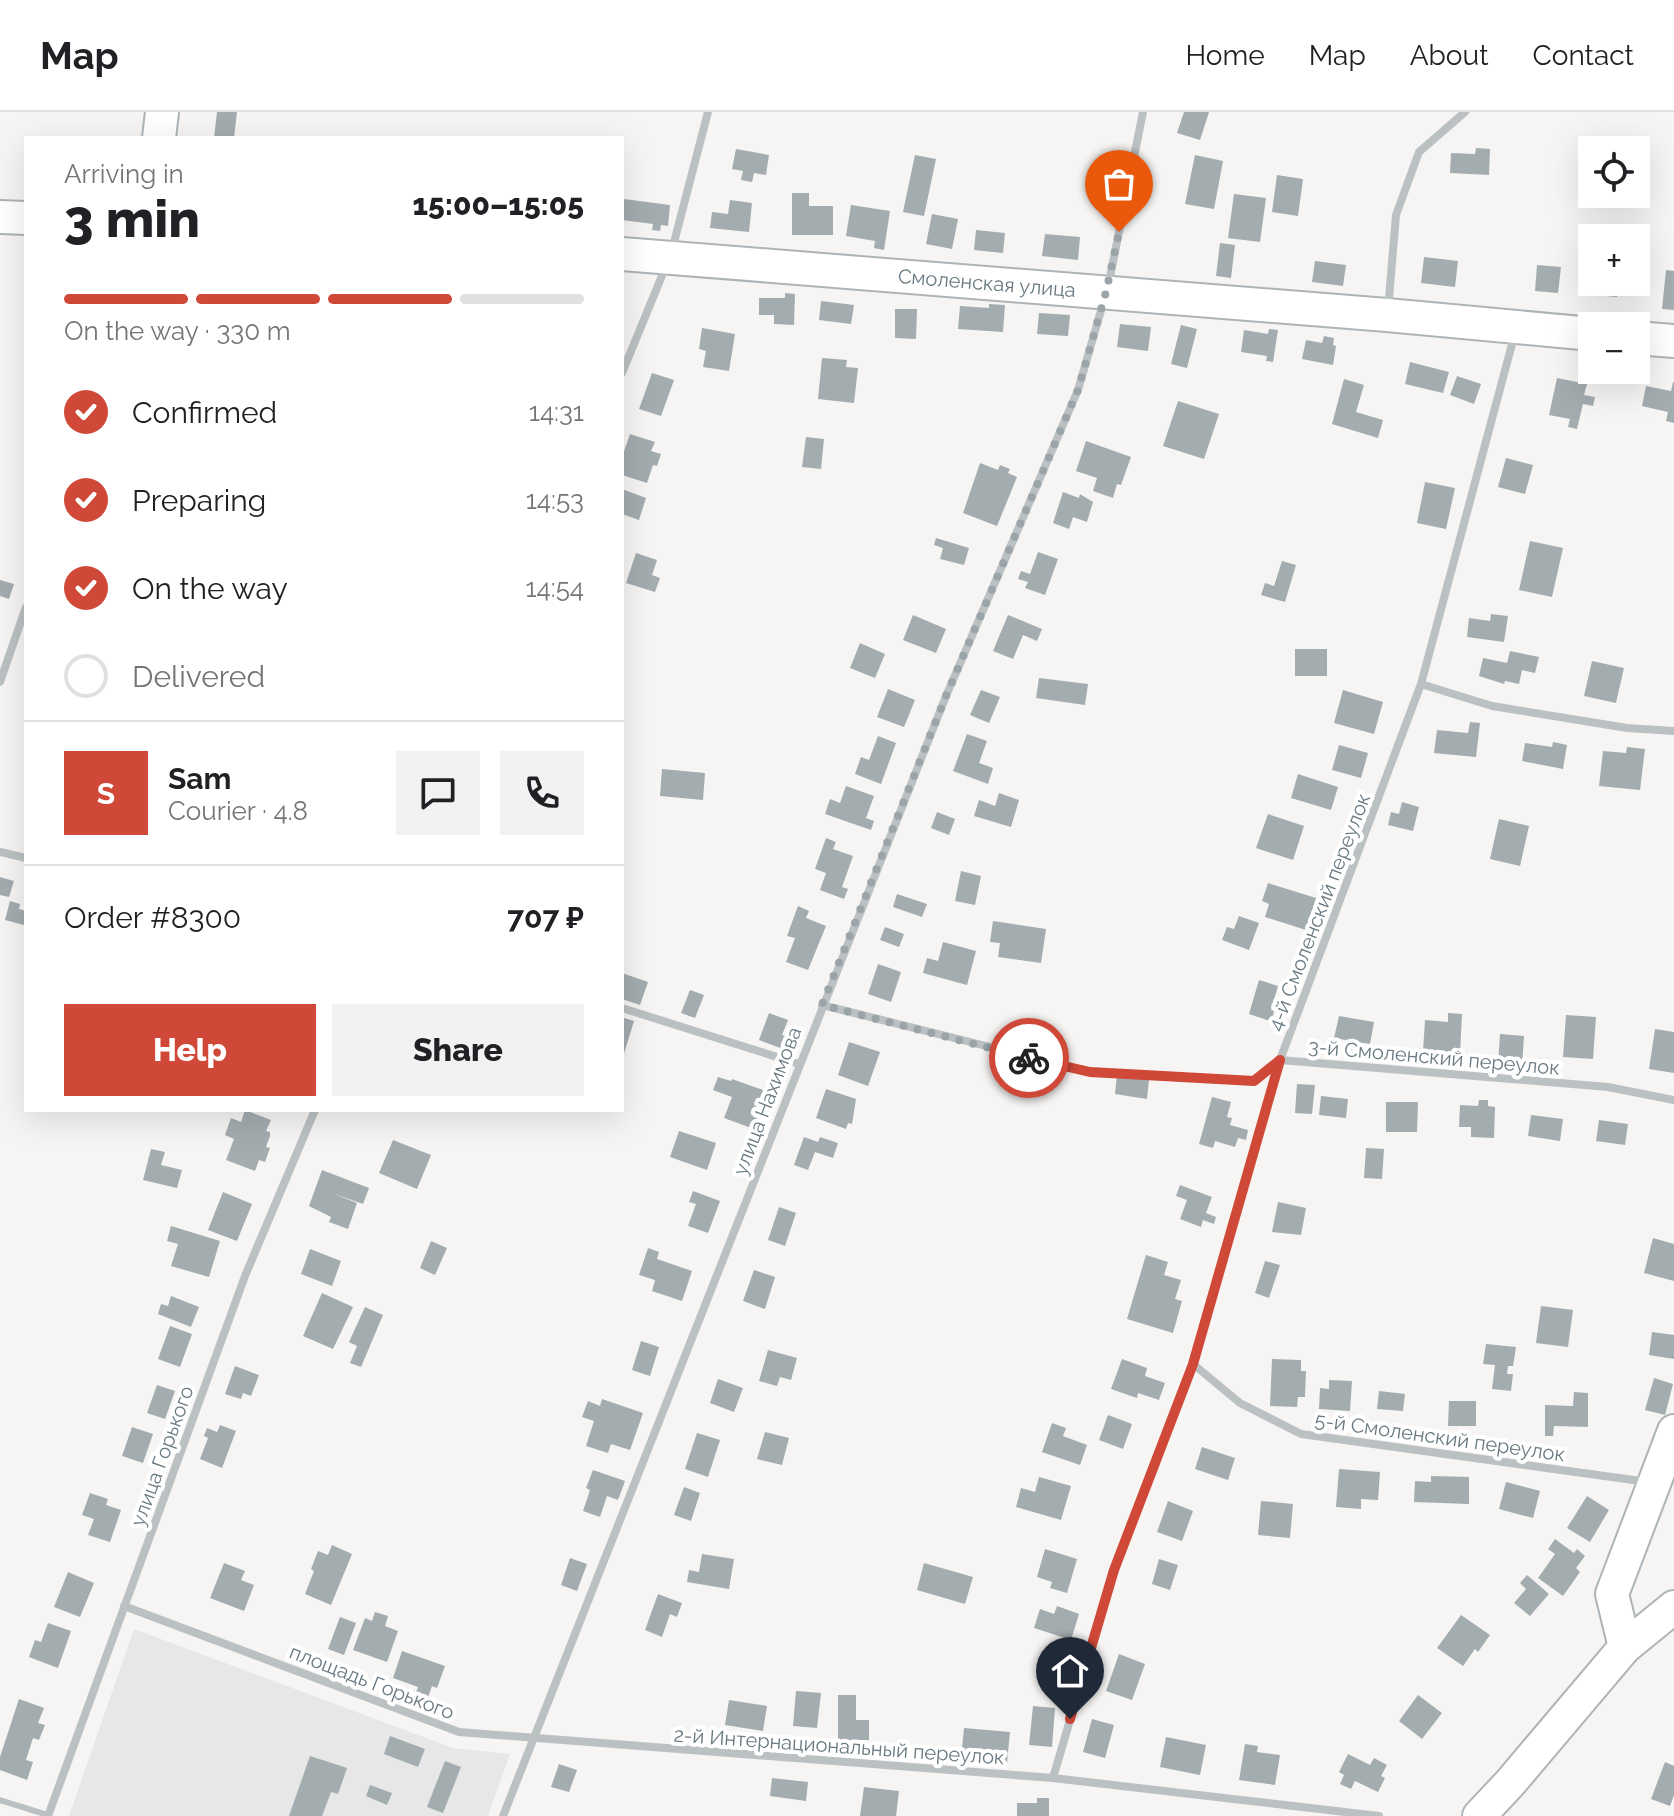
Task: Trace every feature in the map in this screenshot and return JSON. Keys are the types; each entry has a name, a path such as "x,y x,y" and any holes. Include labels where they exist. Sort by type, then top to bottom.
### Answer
{"street":[{"path":"159,136 162,112"},
{"path":"624,368 670,256 708,112"},
{"name":"улица Нахимова","path":"535,1738 946,696 1078,390 1106,292 1143,112"},
{"path":"1387,315 1396,215 1419,152 1465,112"},
{"path":"0,217 24,218"},
{"name":"Смоленская улица","path":"624,254 1578,333"},
{"name":"4-й Смоленский переулок","path":"1053,1778 1114,1570 1193,1364 1280,1060 1421,684 1517,328"},
{"path":"1650,339 1674,341"},
{"path":"0,682 24,613"},
{"path":"1421,684 1492,706 1627,728 1674,731"},
{"path":"0,852 24,858"},
{"name":"3-й Смоленский переулок","path":"822,1005 1090,1072 1254,1081 1280,1060 1608,1087 1674,1100"},
{"path":"624,1009 799,1064"},
{"name":"улица Горького","path":"48,1816 245,1276 314,1112"},
{"name":"5-й Смоленский переулок","path":"1193,1364 1240,1403 1301,1434 1654,1483"},
{"path":"1625,1647 1612,1594 1674,1431"},
{"name":"площадь Горького","path":"124,1606 459,1732 535,1738"},
{"path":"1479,1816 1625,1647 1674,1607"},
{"path":"503,1816 535,1738"},
{"name":"2-й Интернациональный переулок","path":"535,1738 1053,1778 1379,1816"}],"lane":[{"path":"0,1800 48,1816"}],"shaded area":[{"path":"134,1629 453,1748 510,1754 488,1816 69,1816"}],"building":[{"path":"217,112 237,112 234,136 214,136"},
{"path":"1184,112 1209,112 1200,140 1177,133"},
{"path":"1476,148 1490,149 1489,175 1450,173 1451,153 1475,154"},
{"path":"736,149 769,155 766,175 754,173 752,182 741,180 743,171 732,169"},
{"path":"915,155 936,159 924,216 903,212"},
{"path":"1195,155 1223,161 1214,209 1185,204"},
{"path":"1277,175 1303,179 1298,216 1272,212"},
{"path":"792,193 809,193 809,206 833,206 833,235 792,235"},
{"path":"1234,194 1266,198 1260,242 1228,238"},
{"path":"624,199 670,205 668,226 661,225 660,231 652,230 653,224 624,220"},
{"path":"730,200 752,203 749,232 710,228 712,212 728,214"},
{"path":"851,205 890,211 884,250 874,248 875,241 846,236"},
{"path":"932,214 958,219 952,249 926,244"},
{"path":"976,230 1005,233 1003,253 974,250"},
{"path":"1045,234 1080,237 1078,260 1042,256"},
{"path":"1220,243 1235,245 1231,278 1216,276"},
{"path":"1424,257 1458,261 1455,287 1421,283"},
{"path":"1315,261 1346,265 1343,286 1312,282"},
{"path":"1537,265 1561,267 1558,293 1535,291"},
{"path":"1666,270 1674,271 1674,310 1662,309"},
{"path":"785,293 795,294 794,325 774,324 774,315 759,315 759,298 785,298"},
{"path":"821,301 854,305 851,324 819,320"},
{"path":"989,304 1005,305 1003,332 958,329 960,306 989,308"},
{"path":"895,309 917,309 916,339 895,338"},
{"path":"1039,313 1070,315 1068,336 1037,334"},
{"path":"1120,324 1151,327 1148,351 1117,347"},
{"path":"1181,325 1197,329 1187,368 1171,364"},
{"path":"702,328 735,334 729,371 703,367 706,351 699,349"},
{"path":"1269,329 1278,330 1273,362 1266,361 1267,356 1241,352 1244,330 1268,334"},
{"path":"1324,336 1334,338 1333,365 1302,359 1306,340 1322,343"},
{"path":"822,358 847,360 846,367 858,368 854,403 818,399"},
{"path":"1410,362 1449,372 1443,393 1405,384"},
{"path":"652,373 674,380 661,416 639,409"},
{"path":"1457,376 1481,384 1474,404 1450,395"},
{"path":"1557,378 1587,384 1584,395 1595,397 1593,406 1583,404 1577,429 1568,427 1570,419 1549,415"},
{"path":"1344,379 1364,385 1356,412 1383,420 1378,438 1332,424"},
{"path":"1673,382 1674,423 1666,421 1668,412 1642,406 1646,386 1671,391"},
{"path":"1178,401 1219,414 1204,459 1163,446"},
{"path":"630,434 655,442 651,451 661,454 657,466 653,465 647,483 624,476 624,451"},
{"path":"806,437 824,439 821,469 802,467"},
{"path":"1086,441 1131,457 1113,498 1093,491 1097,478 1076,471"},
{"path":"1506,458 1533,465 1525,494 1498,487"},
{"path":"980,463 998,470 1000,465 1010,469 1008,473 1017,477 997,526 963,513"},
{"path":"1425,482 1455,488 1446,529 1417,523"},
{"path":"624,490 646,498 639,520 624,515"},
{"path":"1063,492 1079,498 1080,494 1093,502 1087,522 1073,517 1069,529 1053,523"},
{"path":"936,538 969,548 964,565 940,559 943,548 934,545"},
{"path":"1530,541 1563,548 1552,597 1519,590"},
{"path":"1038,552 1058,559 1045,595 1025,588 1028,582 1018,579 1021,571 1030,574"},
{"path":"636,553 657,560 652,575 660,578 655,592 626,583"},
{"path":"1282,561 1296,565 1285,602 1261,595 1265,583 1274,586"},
{"path":"0,580 14,584 9,599 0,596"},
{"path":"1491,614 1508,616 1504,642 1467,637 1469,618 1490,621"},
{"path":"913,615 946,629 936,653 903,640"},
{"path":"1008,615 1042,629 1037,641 1023,635 1013,659 993,651"},
{"path":"860,643 885,654 875,678 850,668"},
{"path":"1295,649 1327,649 1327,676 1295,676"},
{"path":"1510,651 1539,657 1535,673 1522,670 1519,684 1505,681 1504,684 1479,676 1483,658 1507,663"},
{"path":"1592,661 1624,668 1616,703 1584,696"},
{"path":"1039,678 1088,684 1085,705 1036,698"},
{"path":"888,689 915,700 904,727 877,717"},
{"path":"981,690 1000,697 989,723 970,715"},
{"path":"1343,690 1383,702 1374,734 1334,723"},
{"path":"1470,722 1480,723 1476,757 1434,753 1437,730 1468,733"},
{"path":"967,734 987,741 979,763 993,768 988,784 953,771"},
{"path":"878,736 896,743 881,784 855,774 861,757 869,760"},
{"path":"1553,742 1567,745 1563,769 1522,761 1525,743 1552,747"},
{"path":"1339,745 1368,753 1361,778 1332,770"},
{"path":"1627,747 1645,749 1640,790 1599,786 1603,751 1626,753"},
{"path":"662,769 705,773 703,800 660,796"},
{"path":"1298,774 1338,787 1331,810 1291,798"},
{"path":"846,786 874,796 866,818 874,821 871,830 825,814 830,799 840,803"},
{"path":"999,793 1019,800 1011,827 974,816 979,800 995,806"},
{"path":"1402,802 1419,807 1413,831 1388,825 1391,812 1399,814"},
{"path":"937,812 955,819 949,835 931,828"},
{"path":"1268,814 1304,826 1293,860 1256,848"},
{"path":"1499,819 1529,826 1520,866 1490,859"},
{"path":"826,838 836,842 833,849 853,856 842,887 848,889 844,899 820,890 826,873 815,869"},
{"path":"961,871 981,876 975,905 955,901"},
{"path":"0,877 14,881 9,897 0,895"},
{"path":"1268,883 1316,898 1306,930 1265,917 1269,904 1262,901"},
{"path":"897,894 927,904 922,917 893,907"},
{"path":"10,901 20,904 19,909 24,910 24,925 5,920"},
{"path":"798,906 809,911 806,918 826,926 808,970 786,962 795,938 787,936"},
{"path":"1239,916 1259,923 1249,950 1222,940 1227,927 1234,929"},
{"path":"993,921 1046,929 1041,963 998,957 1000,943 990,942"},
{"path":"885,927 904,934 899,947 880,940"},
{"path":"943,942 976,951 967,985 923,973 927,958 938,961"},
{"path":"878,964 901,972 891,1002 868,994"},
{"path":"624,974 648,982 640,1005 624,1000"},
{"path":"1259,980 1278,986 1271,1010 1274,1011 1272,1019 1249,1014"},
{"path":"690,990 704,995 695,1018 681,1013"},
{"path":"769,1013 788,1020 782,1035 787,1037 783,1049 759,1040"},
{"path":"1448,1013 1462,1014 1460,1054 1423,1052 1425,1020 1448,1022"},
{"path":"1566,1015 1596,1017 1593,1059 1563,1057"},
{"path":"1339,1016 1374,1022 1370,1044 1334,1038"},
{"path":"624,1018 634,1021 624,1054"},
{"path":"1655,1029 1674,1032 1674,1073 1649,1069"},
{"path":"1500,1034 1524,1036 1522,1067 1498,1065"},
{"path":"849,1042 880,1052 868,1086 838,1075"},
{"path":"1117,1075 1149,1080 1147,1099 1115,1094"},
{"path":"718,1077 763,1090 753,1117 758,1118 754,1129 724,1118 732,1097 713,1090"},
{"path":"1297,1084 1315,1085 1312,1114 1295,1113"},
{"path":"826,1089 856,1099 852,1124 848,1123 846,1129 816,1118"},
{"path":"1321,1096 1348,1099 1346,1118 1319,1115"},
{"path":"1212,1097 1231,1102 1227,1117 1232,1118 1230,1125 1248,1130 1246,1140 1238,1138 1235,1147 1215,1141 1213,1148 1199,1144"},
{"path":"1479,1100 1488,1100 1488,1106 1495,1107 1494,1138 1471,1137 1471,1127 1459,1127 1460,1105 1478,1106"},
{"path":"1386,1102 1418,1102 1417,1132 1386,1132"},
{"path":"244,1112 271,1120 266,1131 270,1132 270,1136 266,1147 270,1148 265,1162 259,1160 255,1171 226,1160 234,1139 225,1135 231,1118 241,1122"},
{"path":"1531,1115 1563,1119 1560,1141 1528,1136"},
{"path":"1599,1120 1628,1124 1625,1145 1596,1141"},
{"path":"679,1131 716,1143 707,1170 670,1157"},
{"path":"804,1137 818,1142 820,1137 838,1143 833,1158 815,1152 808,1170 794,1165"},
{"path":"393,1140 431,1155 417,1189 379,1173"},
{"path":"1366,1148 1384,1149 1382,1179 1364,1178"},
{"path":"151,1149 165,1152 161,1165 182,1170 177,1188 143,1180"},
{"path":"322,1170 369,1188 363,1204 332,1193 357,1203 348,1229 329,1222 331,1217 309,1206"},
{"path":"1180,1185 1212,1197 1206,1213 1216,1217 1214,1224 1203,1220 1201,1227 1180,1219 1187,1200 1176,1196"},
{"path":"693,1191 720,1201 708,1233 688,1226 696,1204 689,1202"},
{"path":"223,1192 252,1204 237,1241 208,1230"},
{"path":"1278,1202 1306,1208 1301,1235 1272,1232"},
{"path":"779,1207 796,1213 785,1246 768,1240"},
{"path":"171,1226 220,1241 209,1277 171,1266 178,1244 167,1241"},
{"path":"1653,1238 1674,1244 1674,1281 1644,1273"},
{"path":"431,1241 447,1248 435,1275 420,1268"},
{"path":"648,1248 659,1252 657,1259 692,1271 682,1301 652,1291 655,1280 639,1275"},
{"path":"310,1249 341,1261 332,1286 301,1274"},
{"path":"1146,1255 1168,1262 1164,1275 1181,1280 1175,1299 1182,1301 1173,1333 1127,1319"},
{"path":"1265,1261 1280,1265 1269,1298 1255,1293"},
{"path":"754,1270 775,1277 765,1309 743,1301"},
{"path":"322,1293 353,1307 333,1349 303,1336"},
{"path":"171,1296 199,1307 191,1327 158,1314 161,1304 168,1306"},
{"path":"1541,1306 1573,1310 1568,1347 1536,1343"},
{"path":"365,1307 383,1315 361,1367 350,1363 357,1346 349,1342"},
{"path":"170,1326 192,1334 180,1367 158,1359"},
{"path":"1652,1332 1674,1335 1674,1359 1649,1355"},
{"path":"641,1341 659,1347 650,1376 632,1370"},
{"path":"1486,1344 1516,1347 1513,1366 1508,1366 1507,1374 1513,1374 1511,1391 1492,1389 1495,1365 1483,1364"},
{"path":"768,1350 797,1358 791,1380 780,1377 777,1386 759,1381"},
{"path":"1122,1359 1147,1368 1145,1376 1165,1383 1159,1400 1138,1393 1137,1398 1111,1389"},
{"path":"1272,1359 1301,1360 1301,1371 1306,1371 1305,1397 1298,1397 1297,1407 1270,1406"},
{"path":"235,1366 259,1375 251,1396 243,1393 241,1399 225,1394"},
{"path":"1654,1378 1673,1384 1665,1415 1645,1410"},
{"path":"718,1379 743,1388 734,1412 710,1403"},
{"path":"1329,1380 1352,1381 1350,1411 1319,1409 1320,1388 1329,1389"},
{"path":"157,1385 175,1391 165,1419 147,1413"},
{"path":"1379,1391 1405,1394 1403,1411 1377,1409"},
{"path":"1574,1392 1588,1393 1588,1427 1554,1426 1553,1436 1545,1436 1545,1405 1573,1406"},
{"path":"602,1399 643,1413 630,1450 611,1444 608,1453 586,1446 594,1421 582,1417 588,1401 600,1406"},
{"path":"1449,1401 1476,1401 1476,1426 1448,1426"},
{"path":"1108,1415 1132,1424 1123,1449 1099,1440"},
{"path":"1052,1423 1066,1428 1063,1436 1087,1445 1080,1465 1042,1452"},
{"path":"220,1425 236,1431 222,1468 200,1459 208,1438 204,1436 207,1428 217,1432"},
{"path":"132,1427 153,1434 143,1463 122,1456"},
{"path":"765,1432 789,1438 782,1465 757,1459"},
{"path":"697,1433 720,1440 708,1477 685,1469"},
{"path":"1202,1447 1235,1458 1228,1480 1195,1469"},
{"path":"1339,1469 1380,1472 1378,1500 1361,1499 1361,1509 1336,1507"},
{"path":"593,1470 625,1481 618,1500 607,1496 600,1517 583,1511 590,1490 586,1488"},
{"path":"1431,1476 1469,1477 1469,1504 1414,1502 1415,1481 1431,1482"},
{"path":"1039,1477 1071,1486 1061,1520 1016,1507 1021,1488 1035,1492"},
{"path":"1506,1482 1540,1491 1533,1518 1499,1509"},
{"path":"684,1487 700,1493 691,1521 674,1515"},
{"path":"90,1493 108,1499 106,1505 121,1510 110,1542 88,1535 94,1519 82,1515"},
{"path":"1587,1496 1609,1510 1590,1542 1567,1528"},
{"path":"1168,1501 1193,1511 1182,1541 1157,1532"},
{"path":"1261,1501 1293,1504 1290,1538 1258,1535"},
{"path":"1555,1539 1574,1553 1577,1549 1585,1556 1576,1568 1580,1572 1563,1596 1538,1578 1555,1554 1548,1549"},
{"path":"332,1545 352,1554 331,1605 305,1594 318,1551 328,1555"},
{"path":"1045,1549 1077,1559 1067,1593 1050,1588 1052,1582 1037,1577"},
{"path":"702,1554 734,1559 729,1589 687,1582 689,1570 699,1572"},
{"path":"570,1558 587,1564 577,1591 561,1585"},
{"path":"1159,1559 1178,1565 1170,1590 1152,1584"},
{"path":"224,1563 245,1571 241,1580 254,1585 244,1611 210,1598"},
{"path":"924,1563 973,1577 965,1604 917,1590"},
{"path":"68,1572 94,1583 80,1617 54,1607"},
{"path":"1527,1575 1549,1594 1530,1616 1514,1603 1526,1589 1520,1583"},
{"path":"658,1594 682,1603 677,1617 670,1614 662,1637 645,1630"},
{"path":"1057,1606 1079,1614 1071,1640 1034,1628 1040,1609 1054,1614"},
{"path":"375,1612 388,1616 385,1626 398,1631 387,1662 353,1650 365,1618 372,1621"},
{"path":"1461,1615 1490,1635 1463,1666 1437,1648"},
{"path":"340,1617 356,1623 344,1655 328,1649"},
{"path":"48,1623 71,1631 58,1668 29,1657 35,1640 41,1642"},
{"path":"402,1651 445,1666 437,1688 432,1686 427,1700 415,1695 418,1687 393,1678"},
{"path":"1119,1654 1145,1664 1132,1700 1106,1691"},
{"path":"796,1691 821,1693 817,1728 793,1726"},
{"path":"838,1695 856,1695 856,1720 869,1720 869,1740 838,1740"},
{"path":"1418,1695 1442,1713 1422,1739 1399,1721"},
{"path":"19,1699 44,1708 38,1723 45,1725 39,1740 33,1738 26,1760 33,1762 27,1780 0,1770 0,1757"},
{"path":"729,1700 767,1706 763,1731 725,1725"},
{"path":"1033,1706 1055,1708 1052,1747 1029,1745"},
{"path":"1092,1719 1114,1725 1105,1758 1083,1752"},
{"path":"964,1728 1010,1732 1007,1763 961,1758"},
{"path":"390,1736 425,1749 418,1767 384,1754"},
{"path":"1166,1737 1206,1745 1200,1775 1160,1767"},
{"path":"1245,1744 1258,1746 1257,1752 1280,1755 1275,1785 1239,1780"},
{"path":"1348,1754 1370,1765 1374,1758 1387,1765 1378,1792 1355,1781 1351,1789 1340,1784 1344,1775 1339,1772"},
{"path":"310,1756 347,1768 338,1794 331,1792 322,1816 289,1816"},
{"path":"445,1761 461,1767 443,1813 427,1807"},
{"path":"1665,1762 1674,1766 1674,1795 1670,1806 1651,1799"},
{"path":"559,1764 577,1770 569,1792 551,1787"},
{"path":"772,1778 808,1782 806,1801 770,1796"},
{"path":"370,1785 392,1793 387,1805 366,1796"},
{"path":"864,1787 899,1791 896,1816 860,1816"},
{"path":"1037,1798 1049,1798 1049,1816 1017,1816 1017,1803 1037,1803"}],"way so far":[{"path":"1029,1058 822,1005 946,696 1078,390 1106,292 1119,232"}],"route":[{"path":"1029,1058 1090,1072 1254,1081 1280,1060 1193,1364 1114,1570 1070,1719"}]}
